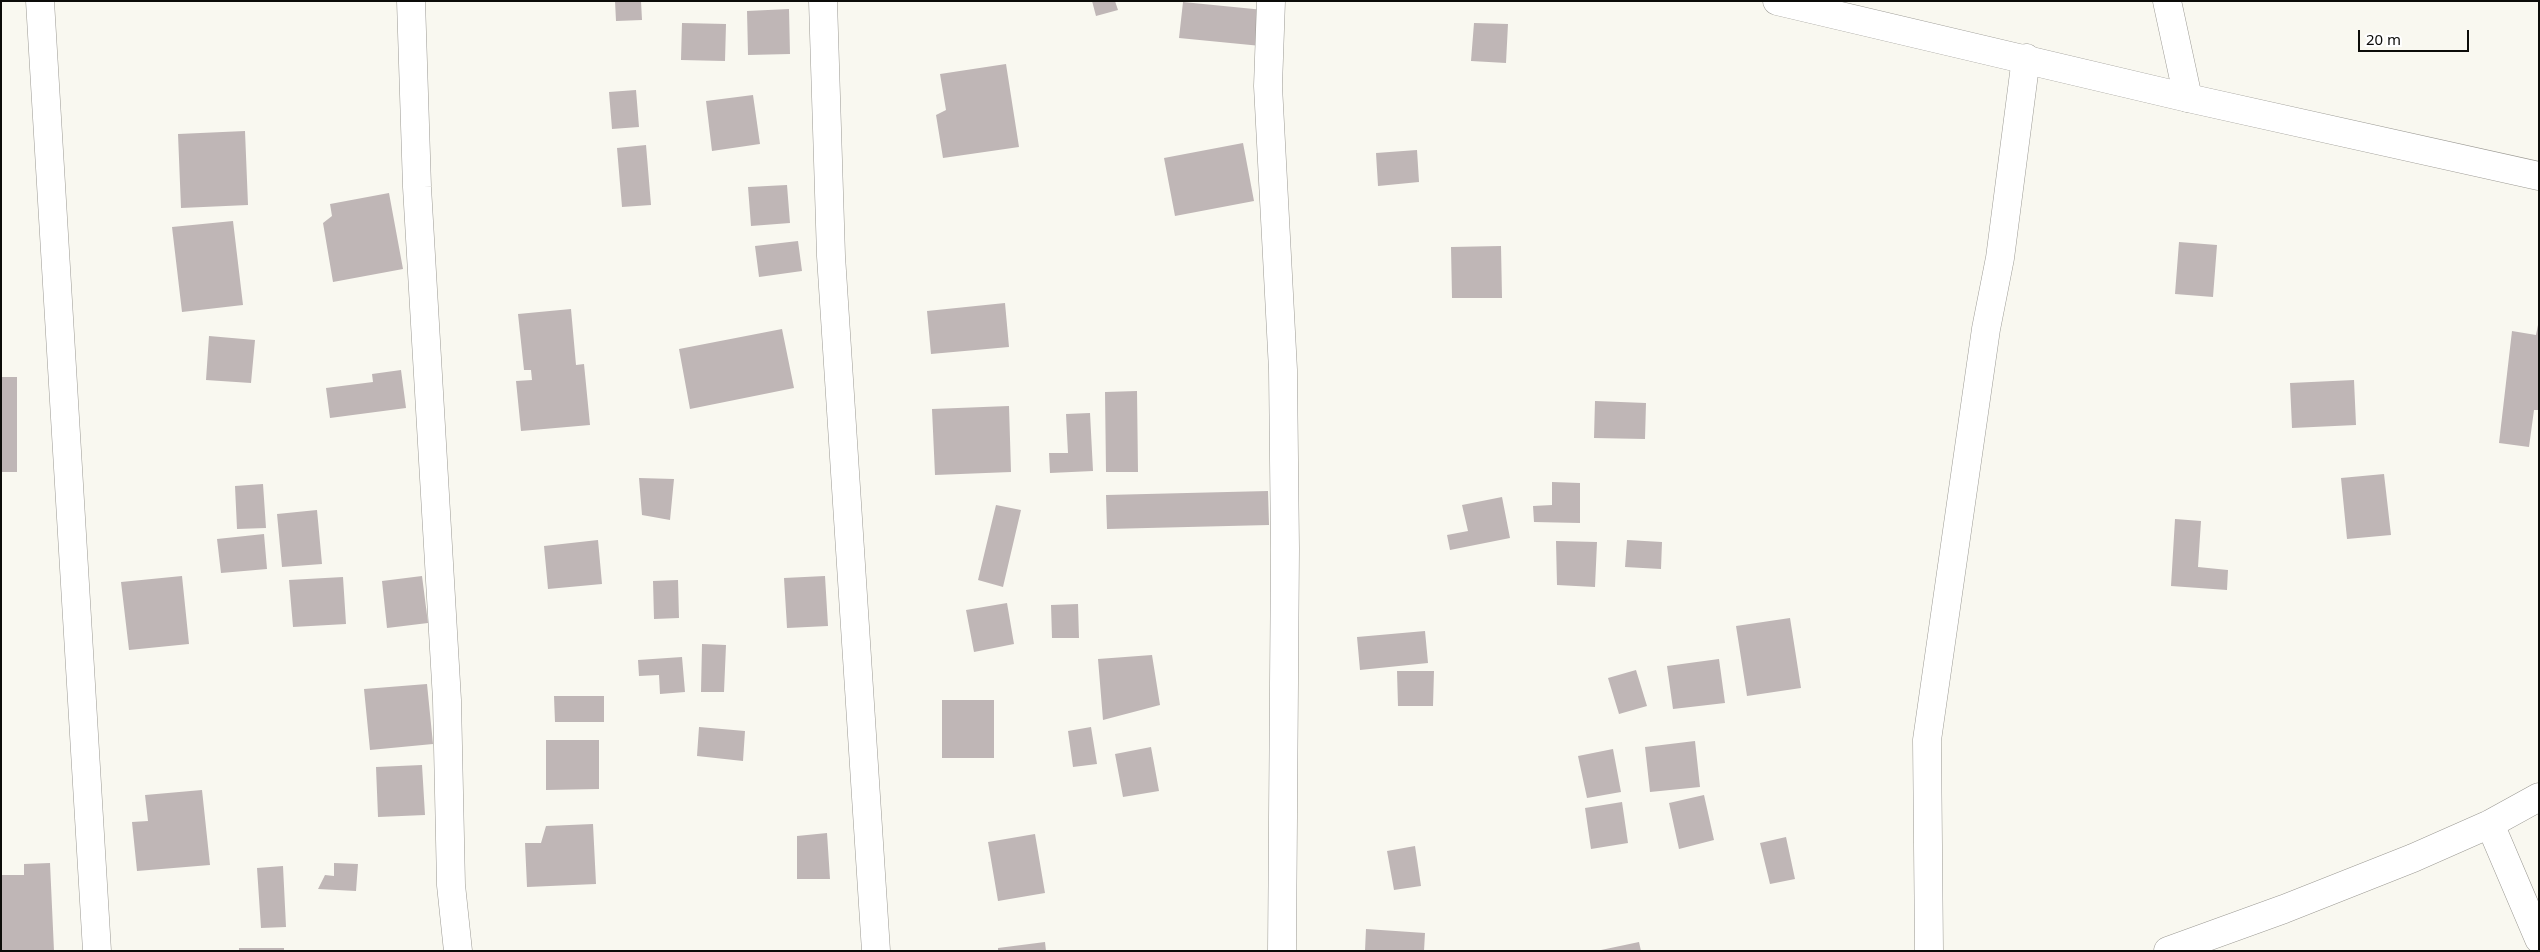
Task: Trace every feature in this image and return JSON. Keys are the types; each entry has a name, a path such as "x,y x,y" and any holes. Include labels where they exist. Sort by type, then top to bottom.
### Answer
{"street":[{"path":"40,1 97,951"},
{"path":"411,1 417,187 447,700 452,885 458,951"},
{"path":"823,1 831,256 876,951"},
{"path":"1271,1 1268,86 1283,370 1285,529 1282,951"},
{"path":"1777,1 2026,58 2188,98 2539,176"},
{"path":"2167,1 2188,98"},
{"path":"1929,951 1927,740 1986,329 2000,258 2026,58"},
{"path":"2168,951 2386,869 2490,824 2539,797"},
{"path":"2490,824 2539,939"}],"building":[{"path":"615,1 641,1 642,20 616,21"},
{"path":"1092,1 1115,1 1118,10 1096,16"},
{"path":"1183,2 1264,10 1261,46 1179,38"},
{"path":"789,9 790,54 748,55 747,11"},
{"path":"682,23 726,24 725,61 681,60"},
{"path":"1474,23 1508,24 1506,63 1471,61"},
{"path":"1006,64 1019,147 943,158 936,115 946,110 940,74"},
{"path":"636,90 639,127 612,129 609,92"},
{"path":"753,95 760,144 712,151 706,101"},
{"path":"245,131 248,205 181,208 178,134"},
{"path":"1243,143 1254,201 1175,216 1164,158"},
{"path":"646,145 651,205 622,207 617,148"},
{"path":"1417,150 1419,182 1378,186 1376,153"},
{"path":"787,185 790,223 751,226 748,187"},
{"path":"389,193 403,269 333,282 323,223 332,216 330,204"},
{"path":"233,221 243,305 182,312 172,227"},
{"path":"798,241 802,271 759,277 755,246"},
{"path":"2179,242 2217,245 2213,297 2175,294"},
{"path":"1501,246 1502,298 1452,298 1451,247"},
{"path":"1005,303 1009,347 931,354 927,311"},
{"path":"571,309 576,365 584,364 590,425 521,431 516,381 532,380 531,370 524,370 518,314"},
{"path":"2538,325 2539,410 2534,410 2529,447 2499,443 2512,331 2536,335"},
{"path":"782,329 794,388 690,409 679,349"},
{"path":"209,336 255,340 251,383 206,380"},
{"path":"401,370 406,408 330,418 326,388 373,382 372,374"},
{"path":"1,377 17,377 17,472 1,472"},
{"path":"2354,380 2356,425 2292,428 2290,383"},
{"path":"1137,391 1138,472 1106,472 1105,392"},
{"path":"1595,401 1646,403 1645,439 1594,438"},
{"path":"1009,406 1011,472 935,475 932,409"},
{"path":"1090,413 1093,471 1050,473 1049,453 1068,453 1066,414"},
{"path":"2384,474 2391,535 2347,539 2341,478"},
{"path":"639,478 674,479 670,520 642,515"},
{"path":"1552,482 1580,483 1580,523 1534,522 1533,506 1552,505"},
{"path":"263,484 266,528 237,529 235,486"},
{"path":"1268,491 1269,525 1107,529 1106,495"},
{"path":"1502,497 1510,538 1450,550 1447,535 1468,531 1462,505"},
{"path":"996,505 1021,510 1003,587 978,580"},
{"path":"317,510 322,564 282,567 277,514"},
{"path":"2175,519 2201,521 2198,567 2228,570 2227,590 2171,586"},
{"path":"264,534 267,569 221,573 217,539"},
{"path":"598,540 602,584 548,589 544,546"},
{"path":"1627,540 1662,542 1661,569 1625,567"},
{"path":"1556,541 1597,542 1595,587 1557,585"},
{"path":"182,576 189,644 129,650 121,582"},
{"path":"422,576 428,623 387,628 382,581"},
{"path":"825,576 828,626 787,628 784,578"},
{"path":"343,577 346,624 293,627 289,580"},
{"path":"678,580 679,618 654,619 653,581"},
{"path":"1007,603 1014,644 974,652 966,610"},
{"path":"1078,604 1079,638 1052,638 1051,605"},
{"path":"1790,618 1801,688 1747,696 1736,626"},
{"path":"1425,631 1428,663 1360,670 1357,637"},
{"path":"702,644 726,645 724,692 701,692"},
{"path":"1152,655 1160,705 1103,720 1098,659"},
{"path":"682,657 685,692 660,694 659,675 639,676 638,660"},
{"path":"1719,659 1725,703 1673,709 1667,666"},
{"path":"1636,670 1647,706 1619,714 1608,678"},
{"path":"1397,671 1434,671 1433,706 1398,706"},
{"path":"427,684 433,744 370,750 364,689"},
{"path":"554,696 604,696 604,722 555,722"},
{"path":"942,700 994,700 994,758 942,758"},
{"path":"699,727 745,731 743,761 697,756"},
{"path":"1091,727 1097,764 1073,767 1068,731"},
{"path":"546,740 599,740 599,789 546,790"},
{"path":"1695,741 1700,787 1650,792 1645,747"},
{"path":"1151,747 1159,791 1123,797 1115,754"},
{"path":"1613,749 1621,792 1587,798 1578,756"},
{"path":"422,765 425,815 378,817 376,767"},
{"path":"202,790 210,865 137,871 132,822 148,821 145,795"},
{"path":"1704,795 1714,840 1679,849 1669,803"},
{"path":"1622,802 1628,843 1591,849 1585,808"},
{"path":"593,824 596,884 527,887 525,843 541,843 546,826"},
{"path":"827,833 830,879 797,879 797,836"},
{"path":"1035,834 1045,893 998,901 988,842"},
{"path":"1786,837 1795,879 1770,884 1760,843"},
{"path":"1415,846 1421,886 1394,890 1387,851"},
{"path":"50,863 54,951 1,951 1,875 24,875 24,864"},
{"path":"334,863 358,864 356,891 318,889 325,875 334,876"},
{"path":"283,866 286,927 261,928 257,868"},
{"path":"1366,929 1425,933 1424,951 1365,951"},
{"path":"1045,942 1046,951 998,951 998,948"},
{"path":"1639,942 1641,951 1601,951 1601,950"},
{"path":"239,948 284,948 284,951 239,951"}]}
